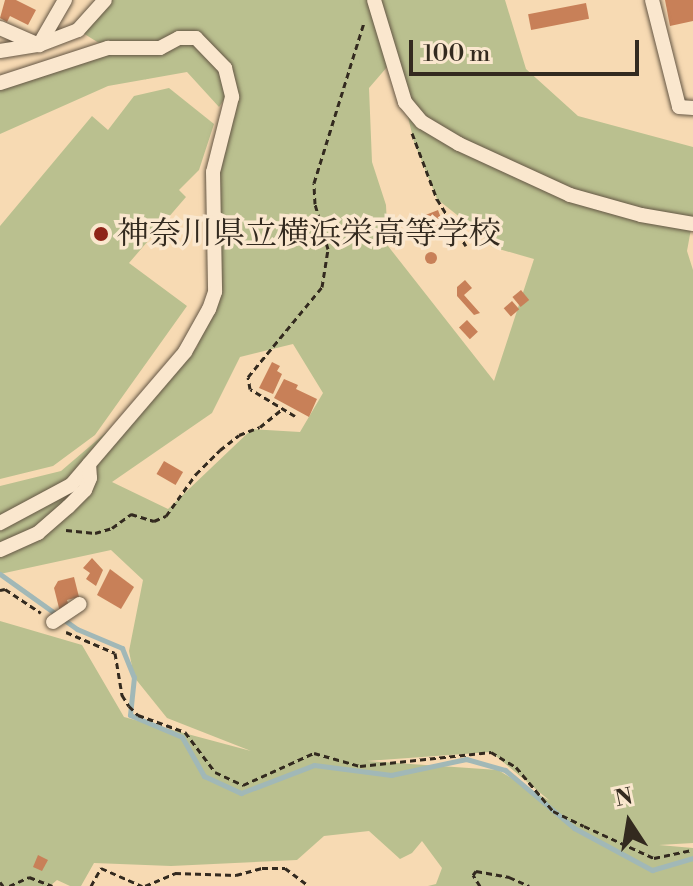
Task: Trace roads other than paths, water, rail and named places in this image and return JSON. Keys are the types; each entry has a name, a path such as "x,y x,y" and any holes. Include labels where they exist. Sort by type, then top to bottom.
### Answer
{"street":[{"path":"39,45 65,0"},
{"path":"0,51 39,45 78,30 105,0"},
{"path":"652,0 679,107 693,108"},
{"path":"371,6 405,102 422,122 459,144 570,195 641,215 693,224"},
{"path":"0,28 39,45"},
{"path":"0,83 108,48 160,48 179,38 196,38 225,68 232,84 213,172 215,292 209,309 185,352 71,485 0,523"},
{"path":"0,550 38,533 85,490 90,478 89,464"},
{"path":"54,621 75,607"}],"waterway":[{"path":"0,574 77,629 122,648 134,677 130,715 182,737 204,776 241,793 314,765 391,775 466,759 505,770 574,828 652,870 693,858"}],"place":[{"name":"神奈川県立横浜栄高等学校","path":"101,234"}]}
